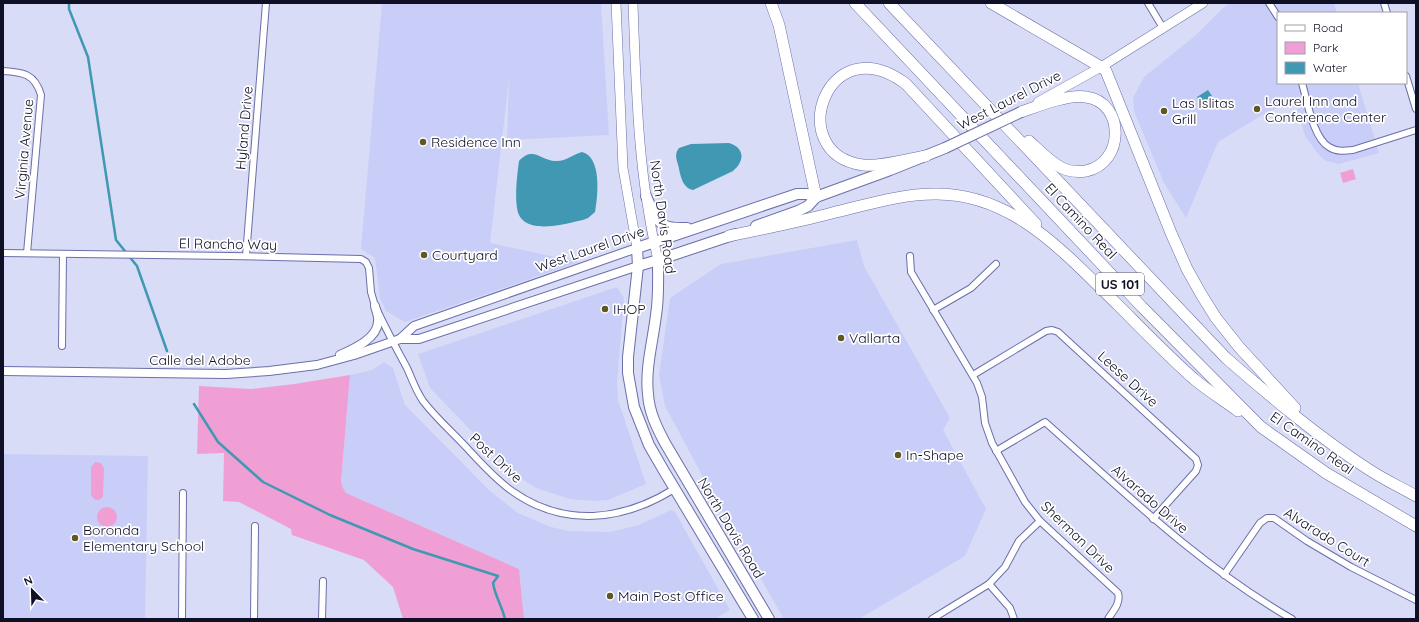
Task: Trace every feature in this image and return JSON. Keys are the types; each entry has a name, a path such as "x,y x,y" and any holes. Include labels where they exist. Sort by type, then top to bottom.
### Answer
{"highway":[{"path":"771,3 778,26 816,197"},
{"name":"El Camino Real","path":"855,3 1142,307 1261,427 1326,473 1416,526"},
{"name":"El Camino Real","path":"889,3 1226,358 1285,408 1327,440 1368,469 1416,496"},
{"path":"991,3 1106,71 1187,269 1216,318 1271,384 1327,440"},
{"path":"926,156 872,165 855,163 841,157 826,141 821,126 820,111 824,97 833,83 845,74 860,69 876,69 896,76 906,84 1062,252"},
{"path":"986,105 1056,165 1063,169 1078,172 1094,168 1105,161 1113,147 1115,133 1113,120 1104,105 1093,98 1082,96 1071,97 1021,112"},
{"path":"729,236 816,217 882,200 916,195 956,195 984,202 1012,214 1043,234 1194,379 1261,427"}],"main road":[{"name":"North Davis Road","path":"616,3 624,168 637,248 638,266 628,357 628,373 634,407 649,445 753,619"},
{"name":"North Davis Road","path":"633,3 640,157 653,242 658,260 657,314 647,374 647,394 650,408 657,429 769,619"},
{"name":"West Laurel Drive","path":"638,266 729,236 798,211 808,206 816,197 945,148 1021,112 1101,67 1202,3"},
{"name":"West Laurel Drive","path":"637,248 692,228 797,194 807,194 816,197"},
{"path":"646,196 659,220 665,225 671,227 692,228"}],"street":[{"name":"Hyland Drive","path":"246,256 266,3"},
{"path":"1148,3 1163,28"},
{"path":"1269,3 1277,15"},
{"name":"Virginia Avenue","path":"3,72 26,74 36,83 41,95 27,253"},
{"path":"1407,79 1416,109"},
{"path":"1302,84 1320,139 1328,147 1345,151 1360,148 1416,130"},
{"name":"West Laurel Drive","path":"397,340 414,326 637,248"},
{"name":"El Rancho Way","path":"3,253 362,259 366,262 369,268 371,292 375,306 397,340"},
{"path":"62,346 63,254"},
{"name":"Sherman Drive","path":"910,256 911,272 973,375 982,397 987,430 996,451 1025,502 1040,521 1118,593 1118,603 1108,619"},
{"path":"933,310 971,288 996,264"},
{"name":"West Laurel Drive","path":"397,340 419,339 638,266"},
{"path":"317,365 348,351 370,337 376,329 378,321 375,306"},
{"name":"Leese Drive","path":"973,375 1046,331 1052,330 1060,334 1195,456 1198,462 1198,467 1153,519"},
{"name":"Calle del Adobe","path":"3,371 226,374 280,370 317,365 354,355 397,340"},
{"name":"Post Drive","path":"397,340 424,401 502,484 526,500 557,512 585,516 602,516 621,513 645,506 674,489"},
{"name":"Alvarado Drive","path":"996,451 1045,422 1153,519 1242,588 1292,619"},
{"path":"182,619 183,493"},
{"name":"Alvarado Court","path":"1224,575 1260,523 1264,519 1270,518 1277,520 1307,541 1351,567 1416,600"},
{"path":"932,619 990,584 1004,567 1019,541 1040,521"},
{"path":"254,619 255,526"},
{"path":"322,619 323,581"},
{"path":"990,584 1010,608 1014,619"}],"shaded area":[{"path":"382,3 601,3 609,135 507,140 509,79 490,243 579,262 405,322 386,311 380,298 375,258 361,249"},
{"path":"1230,3 1334,3 1337,12 1277,12 1277,84 1358,84 1379,153 1339,164 1326,161 1319,155 1305,136 1295,102 1267,112 1218,142 1186,218 1164,183 1134,111 1133,98 1144,77 1196,35"},
{"path":"857,240 864,266 950,418 943,430 986,509 965,556 859,619 784,619 710,490 665,406 659,375 670,298 721,264"},
{"path":"617,287 624,298 617,383 618,400 646,484 608,500 593,501 570,499 536,488 510,471 430,388 418,354"},
{"path":"384,362 393,368 405,405 490,491 518,513 551,527 569,531 610,532 639,525 671,510 675,512 730,610 715,619 524,619 519,569 346,493 341,482 350,375 372,370"},
{"name":"Boronda Elementary School","path":"3,454 148,456 145,619 3,619"}],"green space":[{"path":"1353,169 1356,179 1343,183 1340,173"},
{"path":"350,375 341,482 346,493 519,569 524,619 403,619 393,587 364,560 292,535 291,529 239,502 223,501 224,453 197,454 199,386 251,389"},
{"path":"95,462 101,463 104,468 103,496 98,500 94,499 91,495 91,467"},
{"path":"103,507 111,507 117,513 117,521 111,527 103,527 97,521 97,513"}],"water":[{"path":"1208,90 1212,96 1205,101 1206,103 1202,106 1197,97"},
{"path":"729,143 738,148 742,155 740,163 733,171 693,190 685,185 676,158 679,148 691,144"},
{"path":"582,152 588,155 593,161 596,169 597,197 595,212 583,220 555,226 535,226 526,223 520,217 516,202 519,161 524,156 533,154 551,161 560,161"}],"waterway":[{"path":"69,3 69,9 88,57 116,240 137,266 167,351"},
{"path":"194,404 218,442 263,482 330,515 413,549 498,576 493,583 505,619"}],"place":[{"name":"Laurel Inn and Conference Center","path":"1257,109"},
{"name":"Las Islitas Grill","path":"1164,111"},
{"name":"Residence Inn","path":"423,142"},
{"name":"Courtyard","path":"424,255"},
{"name":"IHOP","path":"605,309"},
{"name":"Vallarta","path":"841,338"},
{"name":"In-Shape","path":"898,455"},
{"name":"Boronda Elementary School","path":"75,538"},
{"name":"Main Post Office","path":"610,596"}]}
